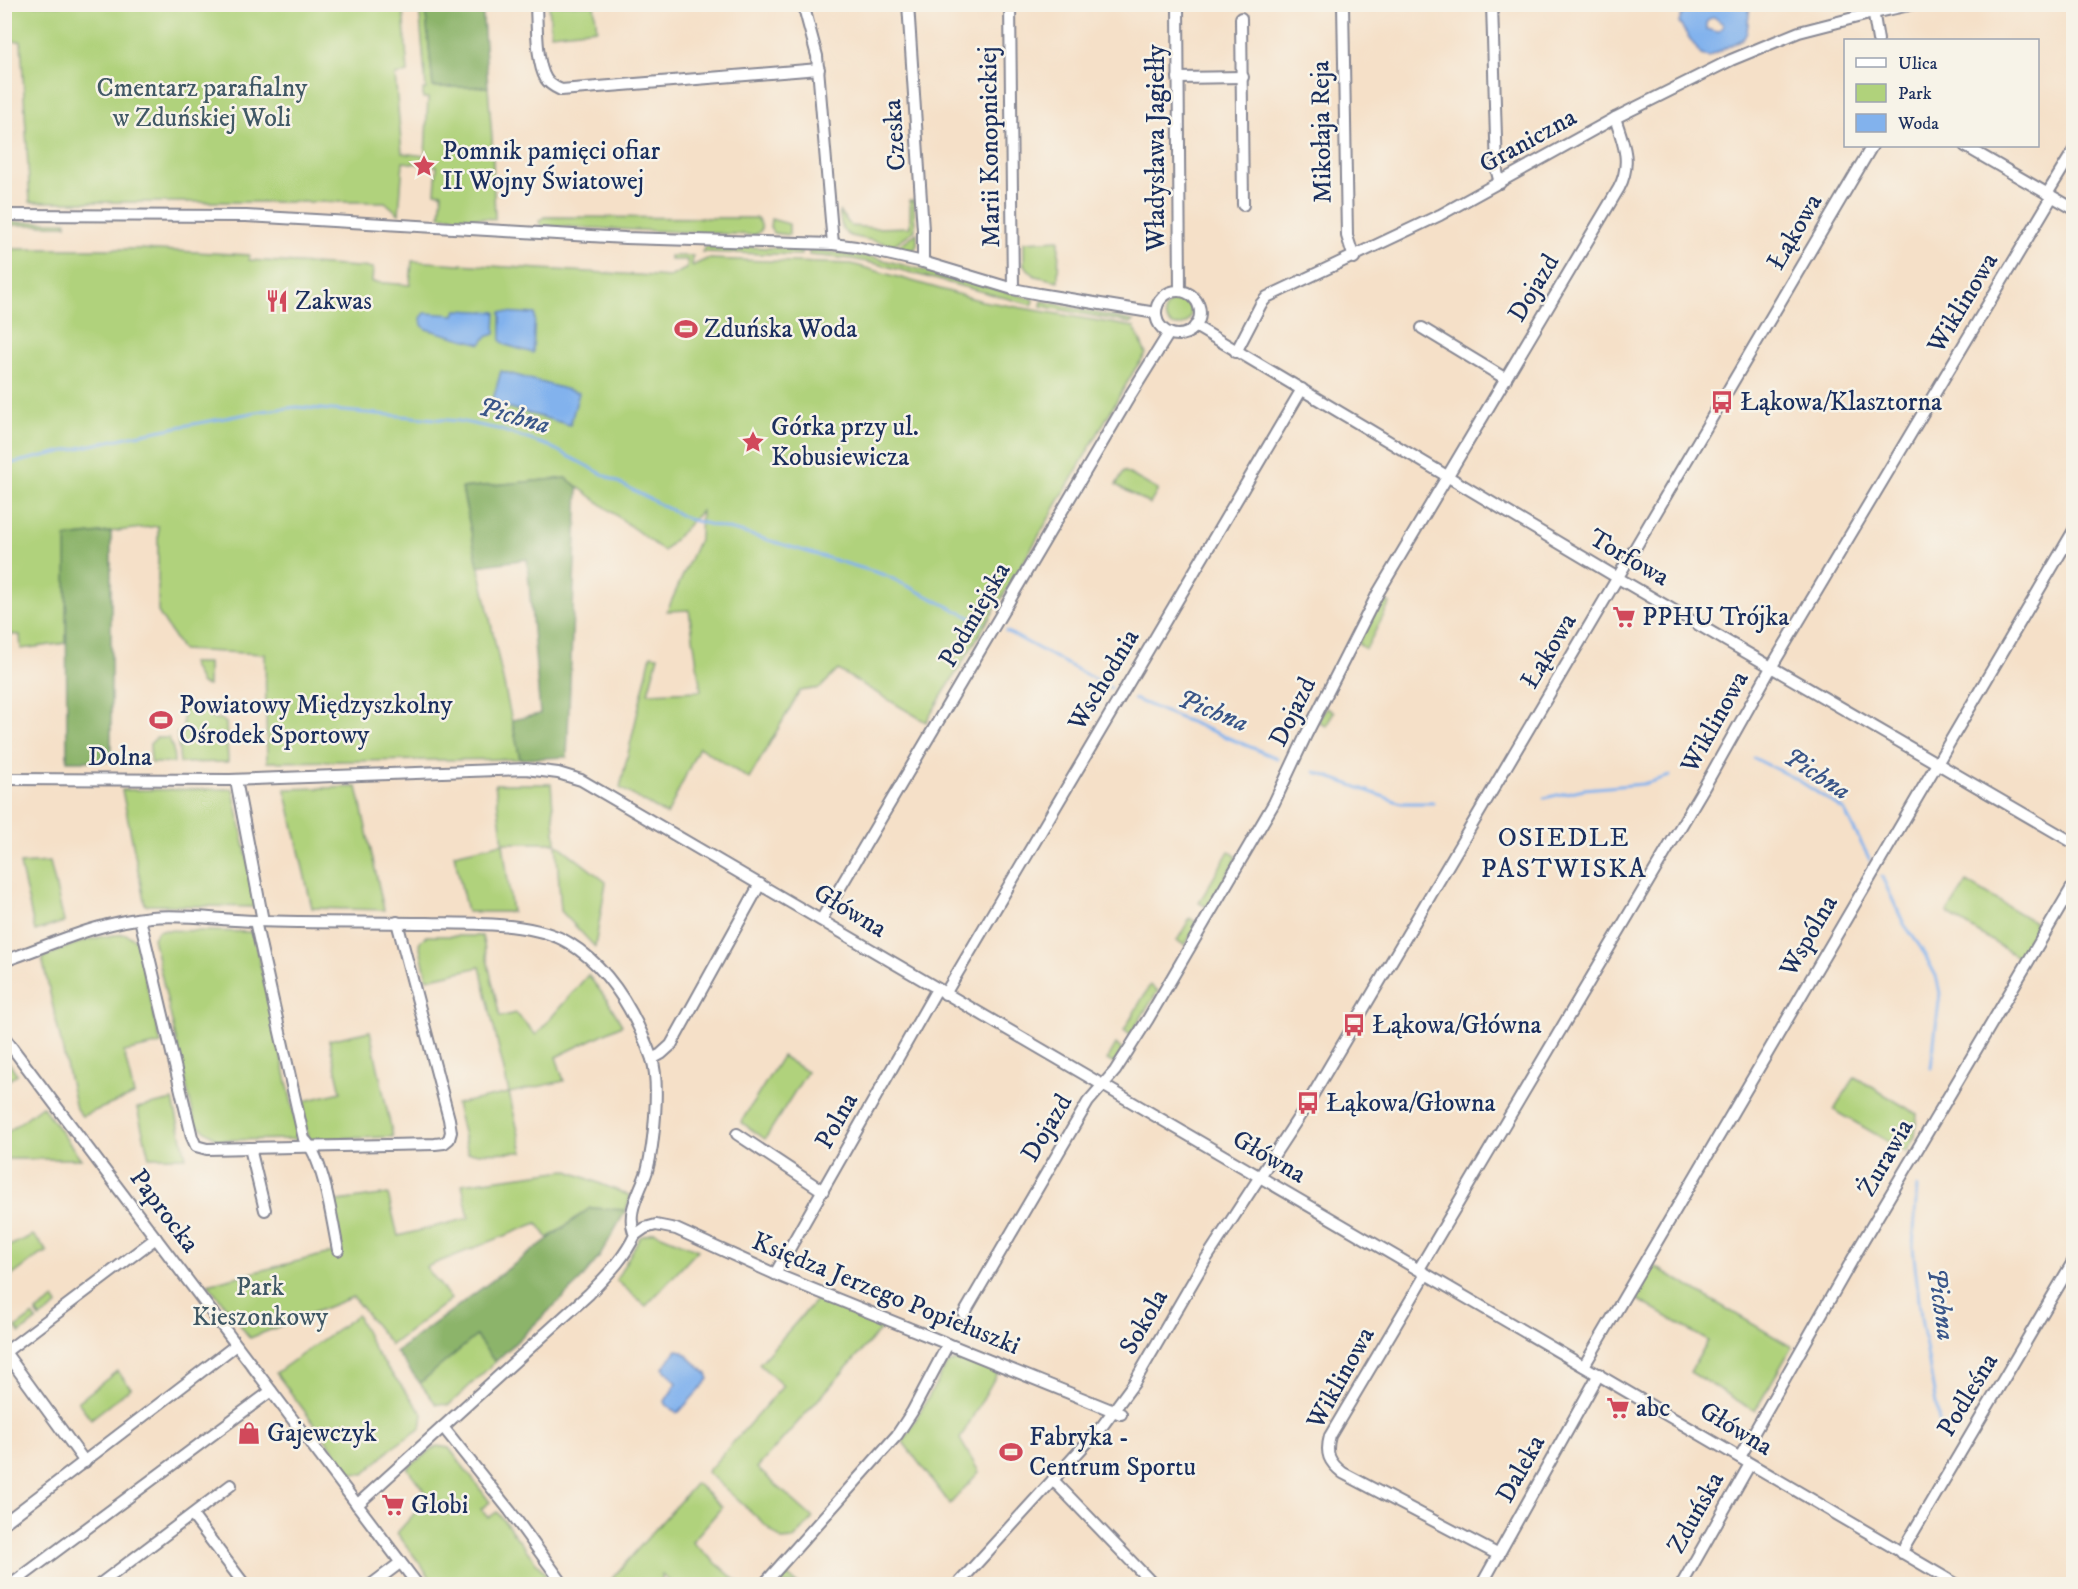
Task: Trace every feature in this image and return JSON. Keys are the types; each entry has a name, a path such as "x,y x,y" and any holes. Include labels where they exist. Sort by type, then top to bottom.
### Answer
{"street":[{"path":"536,4 541,67 552,86 561,90 819,69"},
{"path":"803,4 819,69 833,244"},
{"name":"Czeska","path":"908,4 920,166 923,262"},
{"name":"Marii Konopnickiej","path":"1010,4 1013,289"},
{"name":"Władysława Jagiełły","path":"1178,4 1180,291"},
{"name":"Mikołaja Reja","path":"1343,4 1347,236 1354,258"},
{"path":"1492,4 1497,172 1500,183"},
{"name":"Graniczna","path":"1236,351 1267,297 1354,258 1500,183 1615,118 1764,45 1872,9 1914,4"},
{"path":"1872,9 1878,39"},
{"path":"1241,18 1243,205"},
{"path":"1178,78 1243,77"},
{"name":"Dojazd","path":"964,1314 1088,1102 1115,1071 1148,1018 1274,803 1378,593 1625,177 1626,155 1615,118"},
{"name":"Łąkowa","path":"1261,1177 1308,1103 1871,147"},
{"path":"1967,147 2073,209"},
{"name":"Wiklinowa","path":"1499,1556 1333,1466 1328,1458 1327,1448 1330,1436 1422,1272 1772,666 2050,196 2073,150"},
{"path":"4,215 246,216 625,238 833,244 923,262 1013,289 1156,313"},
{"path":"1180,291 1186,292 1196,301 1200,314 1196,326 1184,334 1169,333 1159,325 1156,313 1161,299 1180,291"},
{"name":"Torfowa","path":"1196,326 1618,578 2073,843"},
{"path":"1422,328 1506,379"},
{"name":"Podmiejska","path":"821,920 1169,333"},
{"name":"Wschodnia","path":"941,992 1302,389"},
{"name":"Wspólna","path":"1584,1366 2073,530"},
{"name":"Dolna","path":"4,779 236,780 526,769 558,773"},
{"name":"Główna","path":"558,773 580,780 599,790 1956,1584"},
{"path":"236,780 259,921 304,1138 312,1147 320,1168 338,1250"},
{"path":"652,1059 670,1045 760,884"},
{"name":"Żurawia","path":"1740,1457 1859,1248 2073,884"},
{"path":"4,961 90,929 153,917 259,921 397,922 533,929 569,942 610,979 634,1019 656,1073 654,1134 647,1170 632,1210 631,1225 635,1235 618,1264 588,1294 357,1505"},
{"path":"140,919 192,1137 196,1146 207,1149 435,1144 444,1143 449,1139 451,1132 449,1119 397,922"},
{"name":"Polna","path":"775,1274 941,992"},
{"name":"Paprocka","path":"4,1037 417,1584"},
{"path":"737,1134 823,1191"},
{"path":"250,1148 265,1210"},
{"name":"Sokola","path":"958,1584 1118,1413 1206,1259 1261,1177"},
{"name":"Księdza Jerzego Popiełuszki","path":"635,1235 645,1228 656,1225 676,1229 775,1274 1118,1413"},
{"path":"85,1462 5,1353 156,1238"},
{"name":"Podleśna","path":"1901,1553 2073,1260"},
{"path":"764,1584 897,1436 948,1344"},
{"path":"4,1523 236,1345"},
{"name":"Daleka","path":"1482,1584 1599,1374"},
{"path":"12,1584 271,1391"},
{"path":"443,1427 510,1511 563,1584"},
{"name":"Zduńska","path":"1682,1584 1750,1464"},
{"path":"1053,1480 1153,1584"},
{"path":"100,1584 231,1485"},
{"path":"192,1515 244,1584"},
{"path":"372,1584 400,1563"}],"green space":[{"name":"Cmentarz parafialny w Zduńskiej Woli","path":"4,5 395,5 396,11 403,10 408,73 395,75 402,153 425,156 428,98 423,98 423,89 426,89 419,5 425,5 433,87 488,87 495,219 440,216 442,193 435,192 437,166 403,162 399,214 385,202 30,202 21,41 5,41"},
{"path":"425,5 482,5 488,87 433,87"},
{"path":"549,5 594,5 597,29 551,34"},
{"path":"910,200 914,200 915,230 893,245 851,236 843,229 839,211 851,226 910,227"},
{"path":"544,217 755,218 760,222 761,228 760,232 755,235 541,226 539,221"},
{"path":"771,219 789,224 789,235 773,233 770,227"},
{"path":"4,222 66,222 66,225 5,225"},
{"path":"917,233 917,245 913,251 898,246"},
{"path":"1059,240 1058,281 1035,276 1024,265 1024,242"},
{"path":"706,246 801,249 801,255 702,252"},
{"path":"5,249 140,249 249,255 249,260 373,268 372,282 410,285 412,261 670,277 687,268 687,260 670,260 670,256 693,256 692,266 707,259 852,264 982,301 1134,327 1146,354 926,722 838,670 820,688 800,691 749,779 699,747 667,815 620,788 651,655 658,656 648,693 701,691 689,610 667,611 700,537 701,511 664,551 566,478 462,488 520,759 267,762 265,654 182,650 158,612 158,526 67,537 66,643 21,649 20,635 5,634"},
{"path":"809,249 876,258 1033,299 1032,305 882,265 852,259 809,255"},
{"path":"1178,300 1187,304 1191,313 1187,322 1178,326 1169,322 1165,313 1169,304"},
{"path":"1042,301 1133,321 1130,323 1041,306"},
{"path":"1124,471 1158,490 1150,504 1116,485"},
{"path":"566,478 578,487 567,757 520,759 512,720 540,714 527,559 478,566 462,488"},
{"path":"111,532 111,761 67,761 66,537"},
{"path":"1381,599 1390,603 1366,649 1358,644"},
{"path":"191,663 208,663 208,686 201,684"},
{"path":"211,708 212,719 221,719 226,723 228,762 180,763 177,733 183,733 183,709"},
{"path":"1326,708 1334,712 1326,726 1318,721"},
{"path":"156,738 169,738 174,763 151,763 150,744"},
{"path":"495,784 551,784 556,843 503,843"},
{"path":"357,787 384,910 312,908 285,789"},
{"path":"233,789 257,907 145,905 122,790"},
{"path":"503,843 512,912 467,912 454,854"},
{"path":"556,843 606,882 595,947 561,911"},
{"path":"1229,851 1237,857 1208,907 1199,903"},
{"path":"50,862 64,922 35,931 20,864"},
{"path":"1967,882 2039,925 2019,958 1947,913"},
{"path":"1190,918 1198,924 1185,945 1177,941"},
{"path":"159,930 253,932 300,1139 218,1140 195,1123 153,938"},
{"path":"126,934 136,940 161,1044 124,1052 134,1095 82,1116 76,1109 42,958 82,942"},
{"path":"426,936 482,936 500,1017 516,1013 536,1035 588,975 608,1001 622,1025 556,1057 564,1081 509,1093 480,967 427,979 419,943"},
{"path":"1150,985 1158,991 1130,1035 1124,1030"},
{"path":"370,1031 393,1137 308,1139 300,1102 341,1092 329,1040"},
{"path":"1116,1044 1122,1050 1114,1064 1107,1060"},
{"path":"782,1056 807,1072 765,1139 741,1122"},
{"path":"5,1057 17,1074 4,1083"},
{"path":"1855,1077 1917,1114 1915,1136 1906,1152 1834,1110"},
{"path":"509,1093 523,1152 468,1153 456,1104"},
{"path":"173,1100 186,1157 149,1157 137,1108"},
{"path":"42,1106 81,1159 5,1159 5,1134"},
{"name":"Park Kieszonkowy","path":"566,1170 631,1196 626,1210 590,1208 548,1238 537,1223 426,1267 451,1299 391,1345 353,1297 250,1338 208,1284 342,1250 331,1202 388,1194 398,1236 469,1218 462,1184"},
{"path":"590,1208 626,1210 600,1256 580,1281 495,1362 476,1336 420,1383 396,1352"},
{"path":"654,1232 698,1250 646,1306 616,1280 640,1237"},
{"path":"33,1235 48,1252 41,1254 5,1281 5,1248"},
{"path":"1654,1266 1792,1347 1755,1411 1690,1372 1708,1341 1635,1298"},
{"path":"54,1299 58,1305 40,1318 36,1312"},
{"path":"817,1299 884,1326 757,1468 813,1518 794,1539 782,1540 707,1472 783,1386 759,1364"},
{"path":"33,1315 37,1320 20,1333 16,1328"},
{"path":"357,1315 376,1353 423,1414 421,1428 392,1448 364,1474 351,1473 276,1373"},
{"path":"476,1336 495,1362 449,1405 436,1404 420,1383"},
{"path":"962,1359 998,1372 960,1439 979,1472 950,1504 903,1442 947,1364"},
{"path":"117,1371 131,1388 91,1419 78,1402"},
{"path":"437,1446 449,1448 490,1502 481,1509 488,1518 497,1512 553,1584 435,1584 397,1533 429,1497 407,1468"},
{"path":"696,1483 722,1507 692,1542 740,1584 673,1584 662,1575 662,1584 607,1584"},
{"path":"784,1573 798,1584 774,1584"}],"water":[{"path":"1689,4 1750,5 1747,32 1744,38 1709,57 1701,55 1679,23","holes":["1714,17 1723,24 1718,32 1706,29 1706,23"]},
{"path":"456,310 496,312 495,334 486,337 481,344 426,329 422,325 421,318 425,313 454,315"},
{"path":"501,312 535,314 533,353 506,345 501,341"},
{"path":"501,371 579,393 570,425 492,403"},
{"path":"677,1350 682,1351 707,1374 709,1379 676,1413 665,1401 677,1383 663,1368"}],"waterway":[{"name":"Pichna","path":"4,465 136,435 262,411 297,407 459,421 498,429 549,446 688,519 744,533 885,575 982,623"},
{"name":"Pichna","path":"1006,631 1111,688"},
{"name":"Pichna","path":"1134,699 1277,758"},
{"name":"Pichna","path":"1754,758 1798,780 1844,810 1870,860"},
{"name":"Pichna","path":"1315,772 1401,803 1433,803"},
{"name":"Pichna","path":"1544,798 1584,789 1643,784 1670,776"},
{"name":"Pichna","path":"1882,877 1904,924 1921,948 1936,976 1940,993 1931,1068"},
{"name":"Pichna","path":"1917,1187 1913,1247 1921,1318 1940,1427"}],"place":[{"name":"Pomnik pamięci ofiar II Wojny Światowej","path":"424,166"},
{"name":"Zakwas","path":"277,301"},
{"name":"Zduńska Woda","path":"686,329"},
{"name":"Łąkowa/Klasztorna","path":"1722,402"},
{"name":"Górka przy ul. Kobusiewicza","path":"753,442"},
{"name":"PPHU Trójka","path":"1624,617"},
{"name":"Powiatowy Międzyszkolny Ośrodek Sportowy","path":"161,720"},
{"name":"Łąkowa/Główna","path":"1354,1025"},
{"name":"Łąkowa/Głowna","path":"1308,1103"},
{"name":"abc","path":"1618,1408"},
{"name":"Gajewczyk","path":"249,1433"},
{"name":"Fabryka - Centrum Sportu","path":"1011,1452"},
{"name":"Globi","path":"393,1505"}],"district":[{"name":"OSIEDLE PASTWISKA","path":"1564,854"}]}
